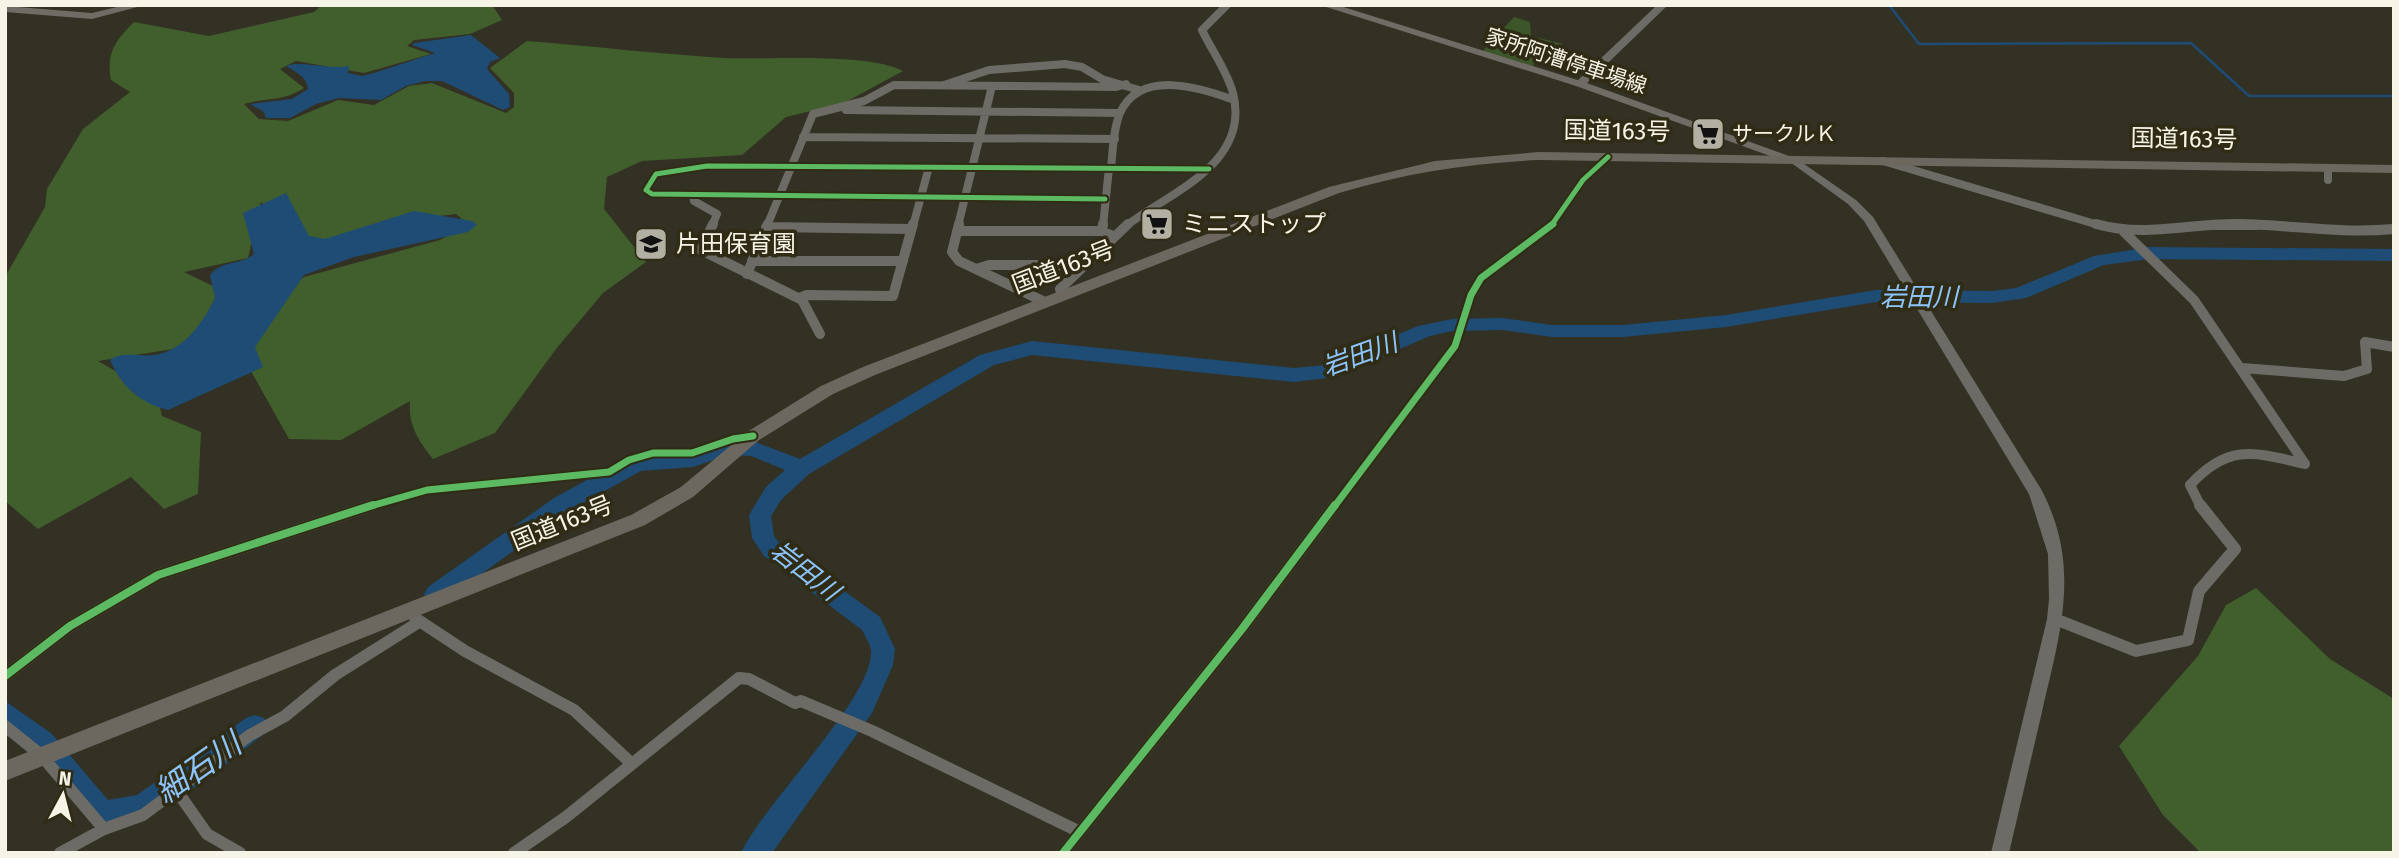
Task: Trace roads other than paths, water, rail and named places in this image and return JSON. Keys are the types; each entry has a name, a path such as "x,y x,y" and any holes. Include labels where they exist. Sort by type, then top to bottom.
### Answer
{"highway":[{"name":"国道163号","path":"5,771 69,743 413,617 647,516 687,492 750,439 827,390 869,371 1316,197 1383,175 1482,159 1608,157 1881,161 2328,174 2394,169"}],"main road":[{"path":"5,9 92,16 140,5"},
{"name":"家所阿漕停車場線","path":"1325,5 1580,84 1794,160"}],"street":[{"path":"1062,295 1060,289 1113,236 1209,169 1230,144 1234,132 1234,100 1202,30 1205,24 1227,5"},
{"path":"1580,84 1663,5"},
{"path":"942,86 967,75 1052,65 1080,66 1099,78 1139,90"},
{"path":"839,110 894,85 1116,87 1126,84"},
{"path":"1102,231 1120,113 1139,90 1156,85 1203,91 1234,100"},
{"path":"992,86 952,253 954,257 976,269 1045,302"},
{"path":"747,274 813,114 839,110 1120,113"},
{"path":"803,137 1115,139"},
{"path":"1063,853 1242,629 1455,346 1471,295 1481,278 1551,226 1570,195 1608,157"},
{"path":"1794,160 1860,209 2036,493 2056,541 2060,583 2055,619 2000,853"},
{"path":"1881,161 2124,232 2238,224 2349,233 2394,229"},
{"path":"1105,199 693,195 652,194 646,190 656,174 665,170 707,166 1209,169"},
{"path":"799,298 806,295 893,296 929,167"},
{"path":"693,195 694,201 717,214 701,250 799,298 813,316 820,334"},
{"path":"766,227 911,229"},
{"path":"957,231 1102,231 1113,236"},
{"path":"2055,619 2136,651 2188,640 2199,592 2235,549 2200,506 2190,485 2202,470 2225,453 2251,452 2305,464 2194,300 2124,232"},
{"path":"752,261 903,261"},
{"path":"976,269 989,265 1070,265 1081,268"},
{"path":"2242,368 2344,376 2367,369 2365,342 2394,347"},
{"path":"5,676 70,626 146,580 341,514 444,487 609,472 629,460 653,453 692,453 733,439 750,439"},
{"path":"60,853 104,829 143,815 250,736 285,716 413,617 574,710 632,764"},
{"path":"514,853 632,764 739,678 749,679 795,703 801,701 867,728 1080,832"},
{"path":"5,726 41,755 104,829"},
{"path":"177,792 207,834 240,853"}],"water":[{"path":"471,35 500,58 490,62 487,69 509,94 510,107 503,110 442,81 425,81 406,86 381,100 339,98 316,104 290,118 266,118 264,112 250,104 292,99 308,89 303,78 286,66 292,64 349,66 348,73 362,76 435,53 412,45 414,43"},
{"path":"286,193 309,236 325,239 414,211 472,221 477,225 468,232 354,257 304,275 255,347 263,367 168,410 140,398 120,378 110,360 120,356 164,353 191,335 215,298 210,275 226,264 254,254 243,213"}],"waterway":[{"path":"1889,5 1919,44 2191,43 2249,96 2394,96"},
{"name":"岩田川","path":"801,468 987,360 1032,348 1294,375 1328,372 1425,331 1452,325 1502,324 1552,331 1623,331 1726,321 1876,296 1992,297 2019,294 2100,260 2149,253 2394,255"},
{"name":"細石川","path":"436,594 502,544 562,504 637,463 693,459 727,447 753,449 801,468"},
{"name":"岩田川","path":"755,853 863,705 881,665 883,649 871,624 851,606 772,550 763,538 760,515 774,493 801,468"},
{"name":"細石川","path":"5,712 42,741 101,811 107,812 131,810 147,804 255,726"}],"place":[{"name":"サークルＫ","path":"1708,134"},
{"name":"ミニストップ","path":"1157,224"},
{"name":"片田保育園","path":"651,244"}]}
